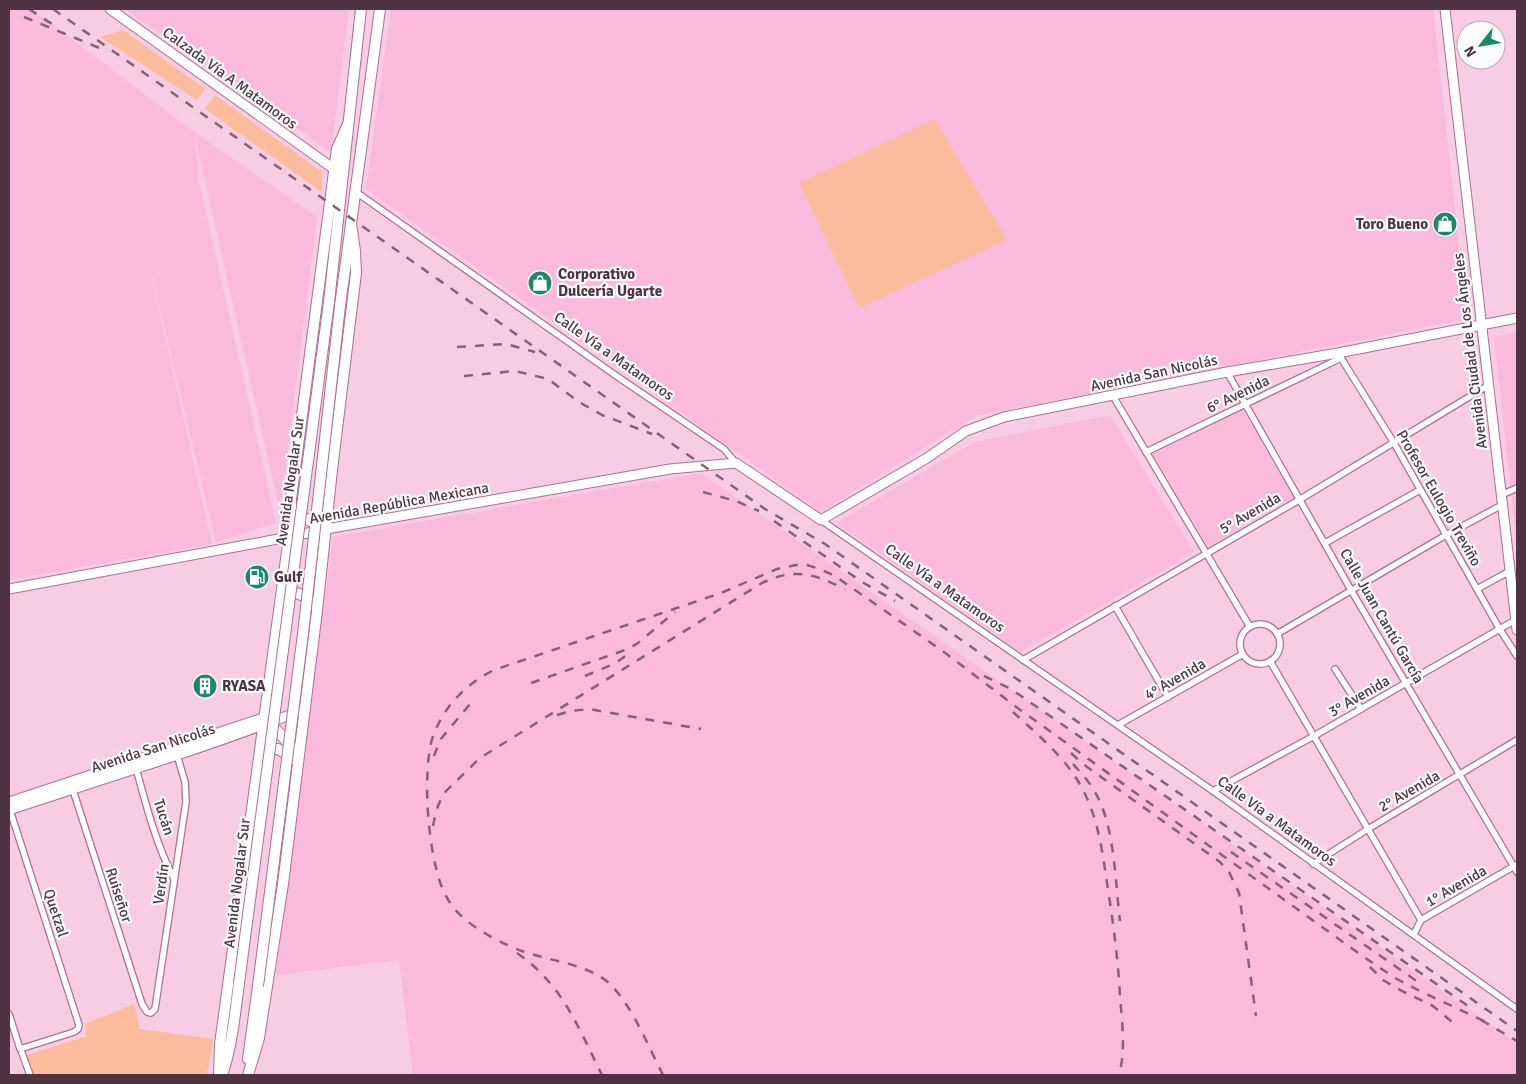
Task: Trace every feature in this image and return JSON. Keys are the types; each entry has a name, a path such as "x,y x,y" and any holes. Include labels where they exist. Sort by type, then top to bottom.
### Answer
{"highway":[{"name":"Avenida Nogalar Sur","path":"220,1075 226,1062 234,1025 329,302 361,9"},
{"name":"Avenida Nogalar Sur","path":"247,1075 303,634 340,306 380,9"},
{"path":"220,1075 220,1044 260,749 266,722 289,537 291,499 334,169 339,140 348,124"},
{"path":"247,1075 259,1038 270,975 299,763 356,272 351,223"},
{"path":"296,460 304,472 312,478 322,477 332,470"},
{"path":"291,499 303,517 326,529"},
{"path":"289,537 308,548 321,572"},
{"path":"281,594 290,592 306,597 317,611"},
{"path":"266,722 291,744 299,763"},
{"path":"260,749 278,749 299,763"}],"street":[{"name":"Calzada Vía A Matamoros","path":"110,9 334,169"},
{"name":"Avenida Ciudad de Los Ángeles","path":"1444,9 1517,630"},
{"name":"Calle Vía a Matamoros","path":"356,192 618,377 724,449 736,463 1118,725 1517,1009"},
{"name":"Avenida San Nicolás","path":"821,520 927,458 966,432 1004,417 1227,372 1340,355 1517,318"},
{"name":"6° Avenida","path":"1146,452 1340,355"},
{"name":"Profesor Eulogio Treviño","path":"1340,355 1394,443 1499,628 1517,656"},
{"name":"Calle Juan Cantú García","path":"1227,372 1351,590 1516,868"},
{"name":"5° Avenida","path":"1023,660 1299,500 1488,386"},
{"path":"1113,396 1250,627"},
{"name":"Avenida República Mexicana","path":"9,589 326,529 670,469 736,463"},
{"path":"1277,634 1446,535 1517,488"},
{"path":"1325,543 1420,490"},
{"path":"1477,589 1510,571"},
{"path":"1115,606 1168,697"},
{"name":"3° Avenida","path":"1212,791 1314,736 1517,619"},
{"path":"1255,625 1267,626 1277,634 1280,646 1278,652 1270,661 1263,664 1256,663 1249,660 1243,654 1240,643 1250,627 1255,625"},
{"name":"4° Avenida","path":"1118,725 1243,654"},
{"path":"1270,661 1421,920"},
{"path":"1335,668 1361,709"},
{"name":"Avenida San Nicolás","path":"9,806 304,709"},
{"name":"Avenida San Nicolás","path":"135,764 177,755 266,722"},
{"name":"2° Avenida","path":"1314,864 1368,829 1517,740"},
{"name":"Verdín","path":"149,1014 155,1009 186,802 185,782 177,755"},
{"name":"Tucán","path":"135,764 146,806 174,880"},
{"name":"Ruiseñor","path":"71,785 142,1004 149,1014"},
{"name":"Quetzal","path":"9,806 78,1020 78,1029 74,1032 21,1051"},
{"name":"1° Avenida","path":"1414,934 1421,920 1516,868"},
{"path":"9,1014 30,1075"}],"shaded area":[{"path":"9,9 30,9 194,132 317,217 280,511 195,137 198,177 276,523 216,542 143,239 212,544 9,580"},
{"path":"125,9 349,9 331,152 211,69"},
{"path":"391,9 1433,9 1467,319 976,416 821,512 366,189"},
{"path":"123,30 205,89 197,100 100,37"},
{"path":"215,95 322,172 322,192 205,109"},
{"path":"935,119 1007,240 859,308 799,183"},
{"path":"1517,332 1517,545 1494,337"},
{"path":"1242,409 1294,497 1208,547 1153,454"},
{"path":"1110,415 1194,552 1021,652 836,523 974,442"},
{"path":"701,473 1517,1043 1517,1075 413,1075 399,960 276,975 333,537"},
{"path":"134,1004 140,1029 213,1039 207,1075 34,1075 27,1055 87,1036 85,1024"}],"railway":[{"path":"29,9 52,24"},
{"path":"53,9 765,509 825,544 1517,1031"},
{"path":"24,17 102,49"},
{"path":"457,347 506,344 535,352"},
{"path":"464,376 515,371 548,379 579,402 602,415 652,434"},
{"path":"703,492 736,501 759,511"},
{"path":"774,521 862,582 895,601"},
{"path":"663,1075 633,1015 610,984 601,977 580,967 533,954 501,942 472,925 451,905 439,879 430,837 427,789 430,746 440,721 452,703 467,688 494,670 721,593 777,569 796,565 807,565 835,576 944,652 1019,709 1395,978 1486,1022"},
{"path":"433,826 436,811 443,794 480,758 762,583 785,575 804,574 824,579 845,589"},
{"path":"531,683 628,649 675,612"},
{"path":"585,676 616,663 632,651"},
{"path":"984,676 1011,689 1471,1008"},
{"path":"434,756 440,740 475,698"},
{"path":"557,715 589,709 701,729"},
{"path":"1013,712 1072,771 1090,805 1098,830 1118,968 1123,1036 1119,1075"},
{"path":"1071,753 1083,764 1220,862 1229,872 1239,893 1256,1016"},
{"path":"1073,764 1093,788 1107,821 1113,854 1120,921"},
{"path":"1231,852 1418,982"},
{"path":"517,953 533,965 558,993 577,1024 602,1075"},
{"path":"1370,967 1383,980 1433,1006 1458,1027"},
{"path":"1481,1020 1517,1041"}],"place":[{"name":"Toro Bueno","path":"1445,224"},
{"name":"Corporativo Dulcería Ugarte","path":"540,283"},
{"name":"Gulf","path":"257,577"},
{"name":"RYASA","path":"205,686"}]}
